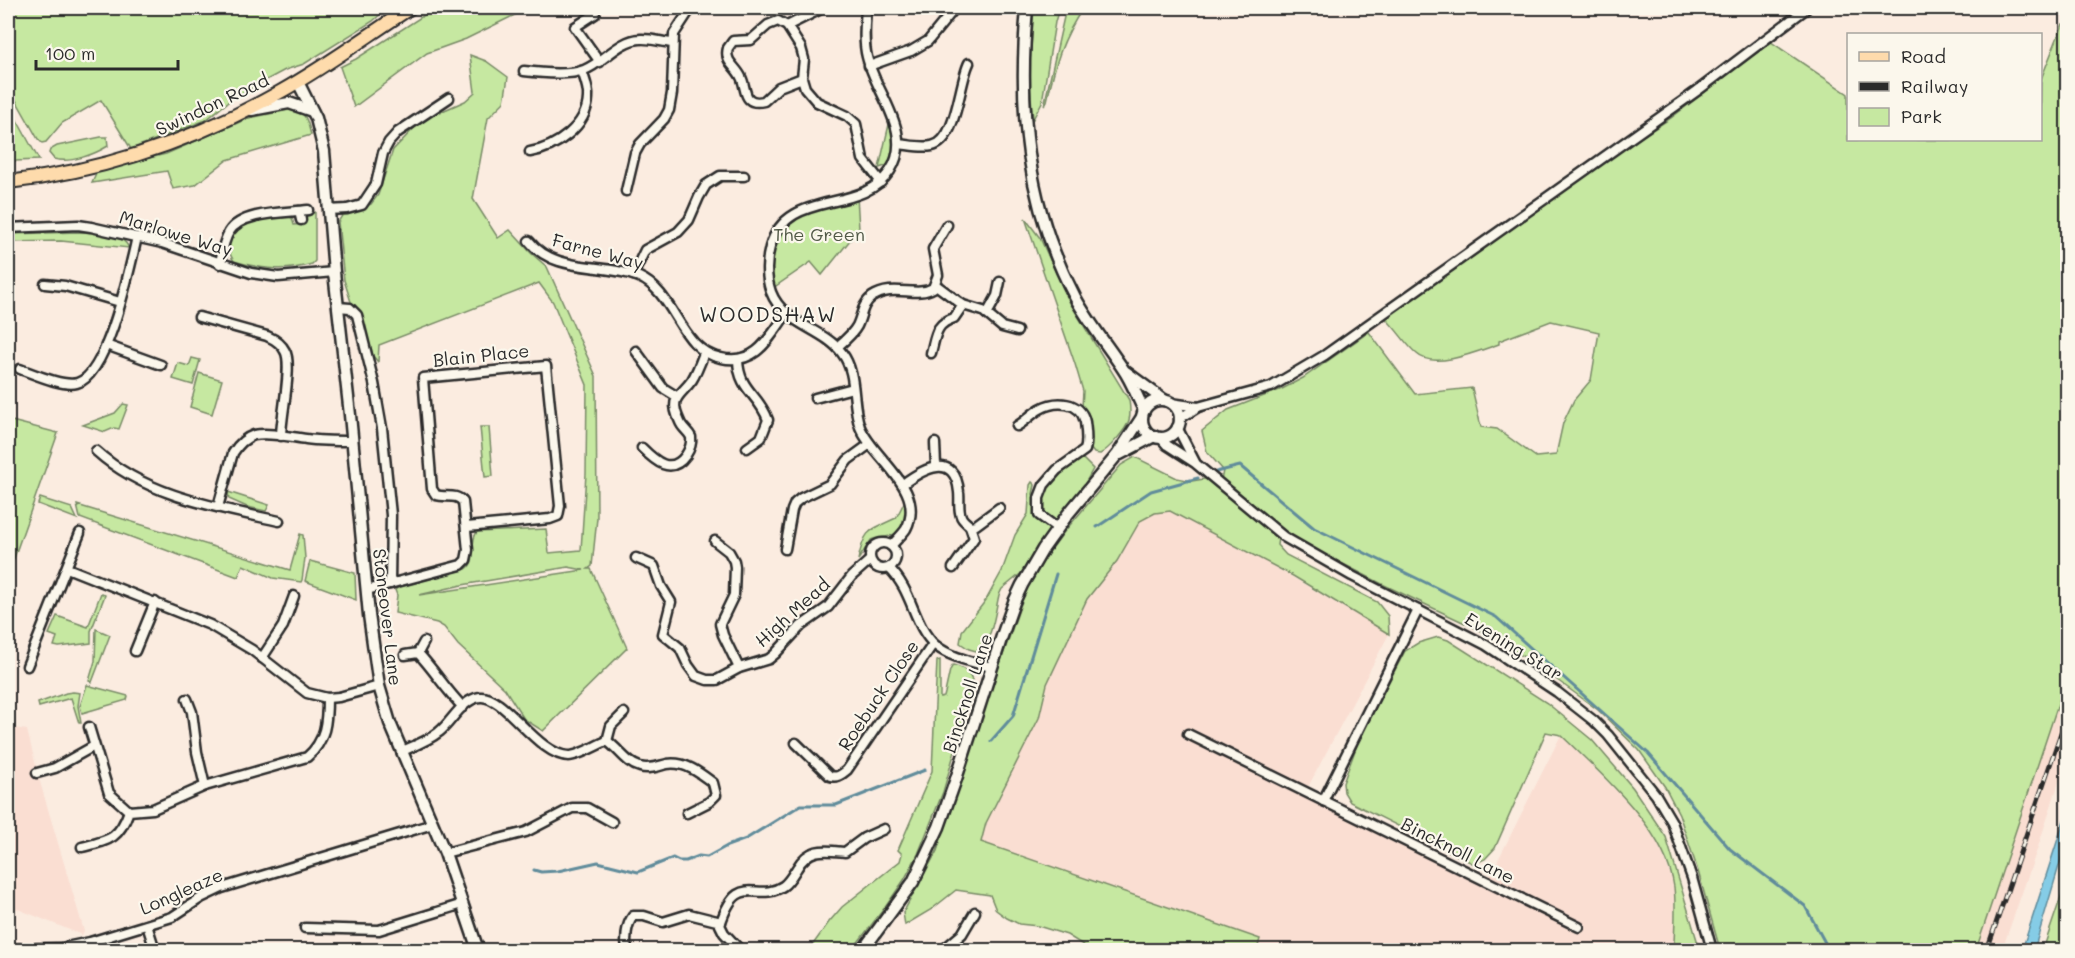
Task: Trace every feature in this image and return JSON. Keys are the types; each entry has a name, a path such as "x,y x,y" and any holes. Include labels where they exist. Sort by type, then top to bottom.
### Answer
{"main road":[{"name":"Swindon Road","path":"8,182 52,177 141,154 194,135 298,82 410,8"}],"street":[{"path":"626,191 635,153 669,110 672,93 672,43 678,25 690,8"},
{"path":"787,26 823,8"},
{"path":"866,8 865,43 869,66 893,117 899,144 894,164 881,182 857,196 805,208 792,216 778,229 768,252 767,275 773,296 787,314 837,348 848,363 859,422 870,444 903,484 908,496 909,522 891,546"},
{"path":"869,66 911,51 928,41 955,8"},
{"path":"1027,8 1024,108 1029,156 1038,203 1066,279 1086,316 1125,371 1143,414 1144,427 1157,436 1168,436 1178,423 1198,407 1271,387 1325,355 1696,91 1807,8"},
{"path":"595,14 575,27 600,62"},
{"path":"802,78 784,84 764,101 757,102 745,94 741,76 727,56 728,48 734,41 751,40 764,28 778,21 787,26 803,54 802,78 806,88 817,102 847,116 856,124 863,159 881,182"},
{"path":"524,71 582,71 600,62 630,41 639,39 672,43"},
{"path":"899,144 931,146 944,139 952,122 969,63"},
{"path":"530,152 548,148 577,125 583,117 588,91 582,71"},
{"name":"Stoneover Lane","path":"298,82 312,111 322,140 373,652 379,686 386,714 445,853 478,951"},
{"path":"329,210 362,205 376,184 383,153 389,142 398,132 449,98"},
{"path":"242,112 289,103 312,111"},
{"path":"633,275 645,250 672,236 689,220 706,185 720,176 744,176"},
{"path":"220,264 226,239 232,228 241,220 302,214"},
{"name":"Marlowe Way","path":"8,228 78,225 104,229 137,237 250,273 278,277 334,272"},
{"path":"837,348 856,328 864,307 872,297 888,290 927,291 936,285 938,275 933,249 947,225"},
{"path":"20,369 70,384 90,375 106,345 137,237"},
{"name":"Farne Way","path":"529,241 540,253 558,261 633,275 644,280 657,290 690,337 704,352"},
{"path":"987,314 997,296 1000,282"},
{"path":"45,284 65,286 120,302"},
{"path":"936,285 963,305 978,308 1002,327 1017,331"},
{"path":"931,353 940,326 944,321 954,318 963,305"},
{"name":"Stoneover Lane","path":"338,307 350,308 357,315 374,383 382,428 390,500 390,584"},
{"path":"642,448 657,462 669,466 680,461 691,446 692,437 680,424 675,410 676,396 691,381 704,352 715,357 738,360 757,351 787,314"},
{"path":"199,316 275,339 285,350 288,364 281,436"},
{"path":"106,345 161,365"},
{"path":"636,351 663,388 676,396"},
{"path":"738,360 740,378 760,404 768,420 761,438 747,448"},
{"name":"Blain Place","path":"367,590 464,563 468,554 467,527 462,499 433,493 423,378 546,366 560,506 558,516 550,519 467,527"},
{"path":"1125,371 1178,410 1178,423"},
{"path":"815,398 853,388"},
{"path":"1143,414 1154,402 1198,407"},
{"path":"1017,426 1039,409 1051,405 1069,404 1076,407 1083,416 1087,440 1085,450 1057,470 1040,492 1039,515 1057,528"},
{"name":"Bincknoll Lane","path":"863,951 913,882 928,852 956,780 1014,602 1030,571 1057,528 1118,455 1143,414"},
{"name":"Evening Star","path":"1178,423 1195,463"},
{"path":"218,507 230,461 238,446 249,437 257,435 352,441"},
{"name":"Bincknoll Lane","path":"1118,455 1157,436"},
{"name":"Evening Star","path":"1157,436 1195,463 1284,537 1332,566 1471,637 1523,668 1570,701 1608,735 1656,795 1672,822 1689,868 1712,951"},
{"path":"935,443 936,466"},
{"path":"785,549 789,520 795,503 830,484 848,460 870,444"},
{"path":"96,451 109,462 148,485 218,507 279,521"},
{"path":"903,484 921,471 936,466 948,469 952,474 959,491 961,517 970,526 974,538 953,568"},
{"path":"970,526 999,508"},
{"path":"27,666 80,533"},
{"path":"715,541 729,552 734,561 734,595 720,624 723,635 740,668"},
{"path":"883,543 891,546 896,554 896,560 889,568 876,568 870,560 872,549 883,543"},
{"name":"High Mead","path":"636,558 654,566 661,586 671,602 663,634 680,648 696,676 712,681 740,668 769,659 776,654 801,626 828,607 852,576 870,560"},
{"path":"67,568 210,625 262,658 302,691 327,698 346,696 379,686"},
{"path":"889,568 903,584 924,632 933,644 950,654 992,667"},
{"path":"262,658 287,619 294,596"},
{"path":"135,651 155,602"},
{"path":"1323,801 1418,610"},
{"path":"418,653 424,642"},
{"name":"Roebuck Close","path":"796,743 830,776 840,776 847,770 933,644"},
{"path":"405,655 418,653"},
{"path":"418,653 432,667 442,685 463,707"},
{"path":"89,727 109,793 129,811 135,812 153,809 205,786 307,757 316,747 327,724 327,698"},
{"path":"402,751 440,732 463,707 474,699 489,698 498,703 515,721 548,748 562,755 580,754 607,741 611,726 624,713"},
{"path":"187,699 192,712 197,752 205,786"},
{"name":"Bincknoll Lane","path":"1188,734 1579,927"},
{"path":"607,741 621,751 628,761 638,767 682,764 713,783 716,795 713,799 687,813"},
{"path":"37,773 55,768 94,746"},
{"path":"445,853 526,832 572,808 587,808 612,822"},
{"path":"82,847 113,838 122,828 129,811"},
{"name":"Longleaze","path":"8,949 41,950 80,945 147,926 172,917 201,898 222,888 433,824"},
{"path":"740,951 721,929 721,922 734,899 743,891 768,891 781,888 804,858 813,852 828,849 845,852 864,838 884,829"},
{"path":"305,928 379,930 463,904"},
{"path":"943,951 962,934 975,912"},
{"path":"627,951 626,934 629,921 633,916 669,921 689,914 721,922"},
{"path":"147,926 155,951"}],"shaded area":[{"path":"1170,511 1210,529 1389,634 1308,787 1489,878 1561,735 1637,812 1662,850 1674,885 1674,943 1671,950 1257,950 1260,939 981,842 986,823 1046,695 1047,684 1087,599 1117,561 1140,521 1155,513"},
{"path":"2067,677 2067,757 2038,847 2002,950 1976,950"},
{"path":"8,727 27,730 84,931 82,935 8,905"}],"green space":[{"path":"8,8 387,8 373,21 304,64 285,70 233,98 206,120 131,149 101,100 62,123 46,142 42,143 38,139 8,86 8,22 12,16"},
{"path":"435,8 529,8 466,39 427,53 354,107 340,67"},
{"path":"1034,8 1059,8 1042,102 1033,119 1029,75"},
{"path":"1066,8 1083,8 1060,52 1044,106"},
{"path":"2063,24 2067,25 2067,677 1976,950 1724,950 1723,946 1719,946 1679,814 1665,787 1639,750 1598,710 1538,666 1486,633 1382,584 1279,531 1277,545 1286,555 1377,602 1388,616 1389,634 1293,576 1170,511 1155,513 1140,521 1117,561 1087,599 1047,684 1039,718 986,823 981,842 1260,939 1257,950 1091,950 1067,935 1038,926 1019,924 1007,918 996,910 990,895 956,890 932,909 905,925 903,913 937,851 1030,578 1064,532 1121,465 1135,457 1177,478 1192,481 1222,476 1223,470 1207,452 1202,431 1228,410 1282,389 1303,378 1369,332 1415,394 1472,388 1481,427 1497,429 1536,457 1556,455 1563,423 1574,400 1591,380 1599,332 1551,321 1499,341 1499,344 1480,351 1457,358 1434,360 1417,354 1385,318 1387,315 1626,147 1671,118 1771,42 1847,93 1847,141 2042,141 2042,76"},
{"path":"470,55 486,61 508,77 504,102 488,118 473,199 498,238 510,230 547,267 596,376 597,518 592,566 588,569 591,569 627,648 543,731 524,719 505,689 458,645 444,627 437,623 395,613 397,595 395,590 466,569 472,561 473,541 477,532 546,529 549,553 581,550 586,474 587,385 553,302 539,283 379,345 378,362 373,356 362,317 351,302 344,280 338,222 343,214 371,204 378,195 393,150 422,120 465,101 475,92","holes":["568,567 584,570 419,595 462,585"]},
{"path":"8,104 39,160 15,161 8,152"},
{"path":"294,109 304,116 311,135 227,160 195,185 173,189 167,171 92,183 97,172 106,168 166,154 249,118"},
{"path":"890,120 893,154 888,165 879,168"},
{"path":"107,137 108,146 82,157 60,160 54,159 49,153 57,146"},
{"name":"The Green","path":"857,196 859,229 822,275 811,262 770,290 771,244 792,216"},
{"path":"315,212 315,261 312,264 292,268 263,268 234,261 232,258 229,250 231,238 236,231 248,223 289,217 292,218 294,225 305,224 307,215"},
{"path":"1025,218 1040,238 1070,303 1129,400 1128,424 1117,439 1100,454 1094,453 1090,448 1090,429 1082,407 1083,391"},
{"path":"79,232 114,236 126,243 129,248 61,241 8,242 8,234"},
{"path":"192,358 200,360 193,385 173,379 178,363 189,366"},
{"path":"199,373 222,380 212,414 190,407"},
{"path":"123,404 128,405 119,429 114,428 105,432 83,425 115,413"},
{"path":"8,420 58,433 8,575"},
{"path":"480,427 489,427 493,476 485,477"},
{"path":"1081,457 1093,469 1083,487 1061,514 1024,571 1002,589 990,634 982,647 976,651 969,649 960,643 962,631 986,600 1002,571 1015,535 1028,514 1030,485 1032,482 1035,485 1033,494 1035,500"},
{"path":"228,492 269,505 266,511 247,507 229,499"},
{"path":"40,498 72,508 77,519 38,504"},
{"path":"906,499 906,516 900,530 890,536 871,540 858,560 866,536 874,529 896,518"},
{"path":"77,505 290,570 300,534 303,535 305,558 302,580 301,582 273,578 243,565 238,577 80,518"},
{"path":"310,561 355,573 356,600 305,581"},
{"path":"101,593 105,595 91,631 91,643 54,646 57,637 49,634 57,616 88,627"},
{"path":"96,629 110,635 92,682 89,681 95,661"},
{"path":"1438,637 1448,640 1547,703 1592,740 1633,788 1666,837 1700,950 1671,950 1675,928 1674,887 1659,844 1630,804 1561,735 1546,732 1495,848 1485,859 1474,864 1350,802 1344,792 1343,783 1360,737 1405,651 1418,643"},
{"path":"940,660 940,698 944,697 953,665 968,673 973,689 943,792 918,854 904,880 852,950 809,950 842,907 900,861 902,854 898,850 932,771 937,661"},
{"path":"87,685 128,696 127,700 82,713 80,706"},
{"path":"73,692 80,693 78,706 81,723 79,723 71,698 39,707 38,703"},
{"path":"2067,879 2067,950 2043,950"}],"water":[{"path":"2067,811 2067,839 2034,950 2022,950"}],"waterway":[{"path":"1216,472 1240,466 1314,528 1496,617 1648,753 1730,849 1805,906 1829,950"},
{"path":"1097,527 1151,491 1198,478"},
{"path":"991,741 1013,716 1056,574"},
{"path":"534,870 558,871 598,862 638,872 673,858 686,861 699,856 707,857 746,839 801,805 836,805 925,770"},
{"path":"2063,916 2068,918"}],"railway":[{"path":"1987,950 2068,712"}],"district":[{"name":"WOODSHAW","path":"768,313"}]}
